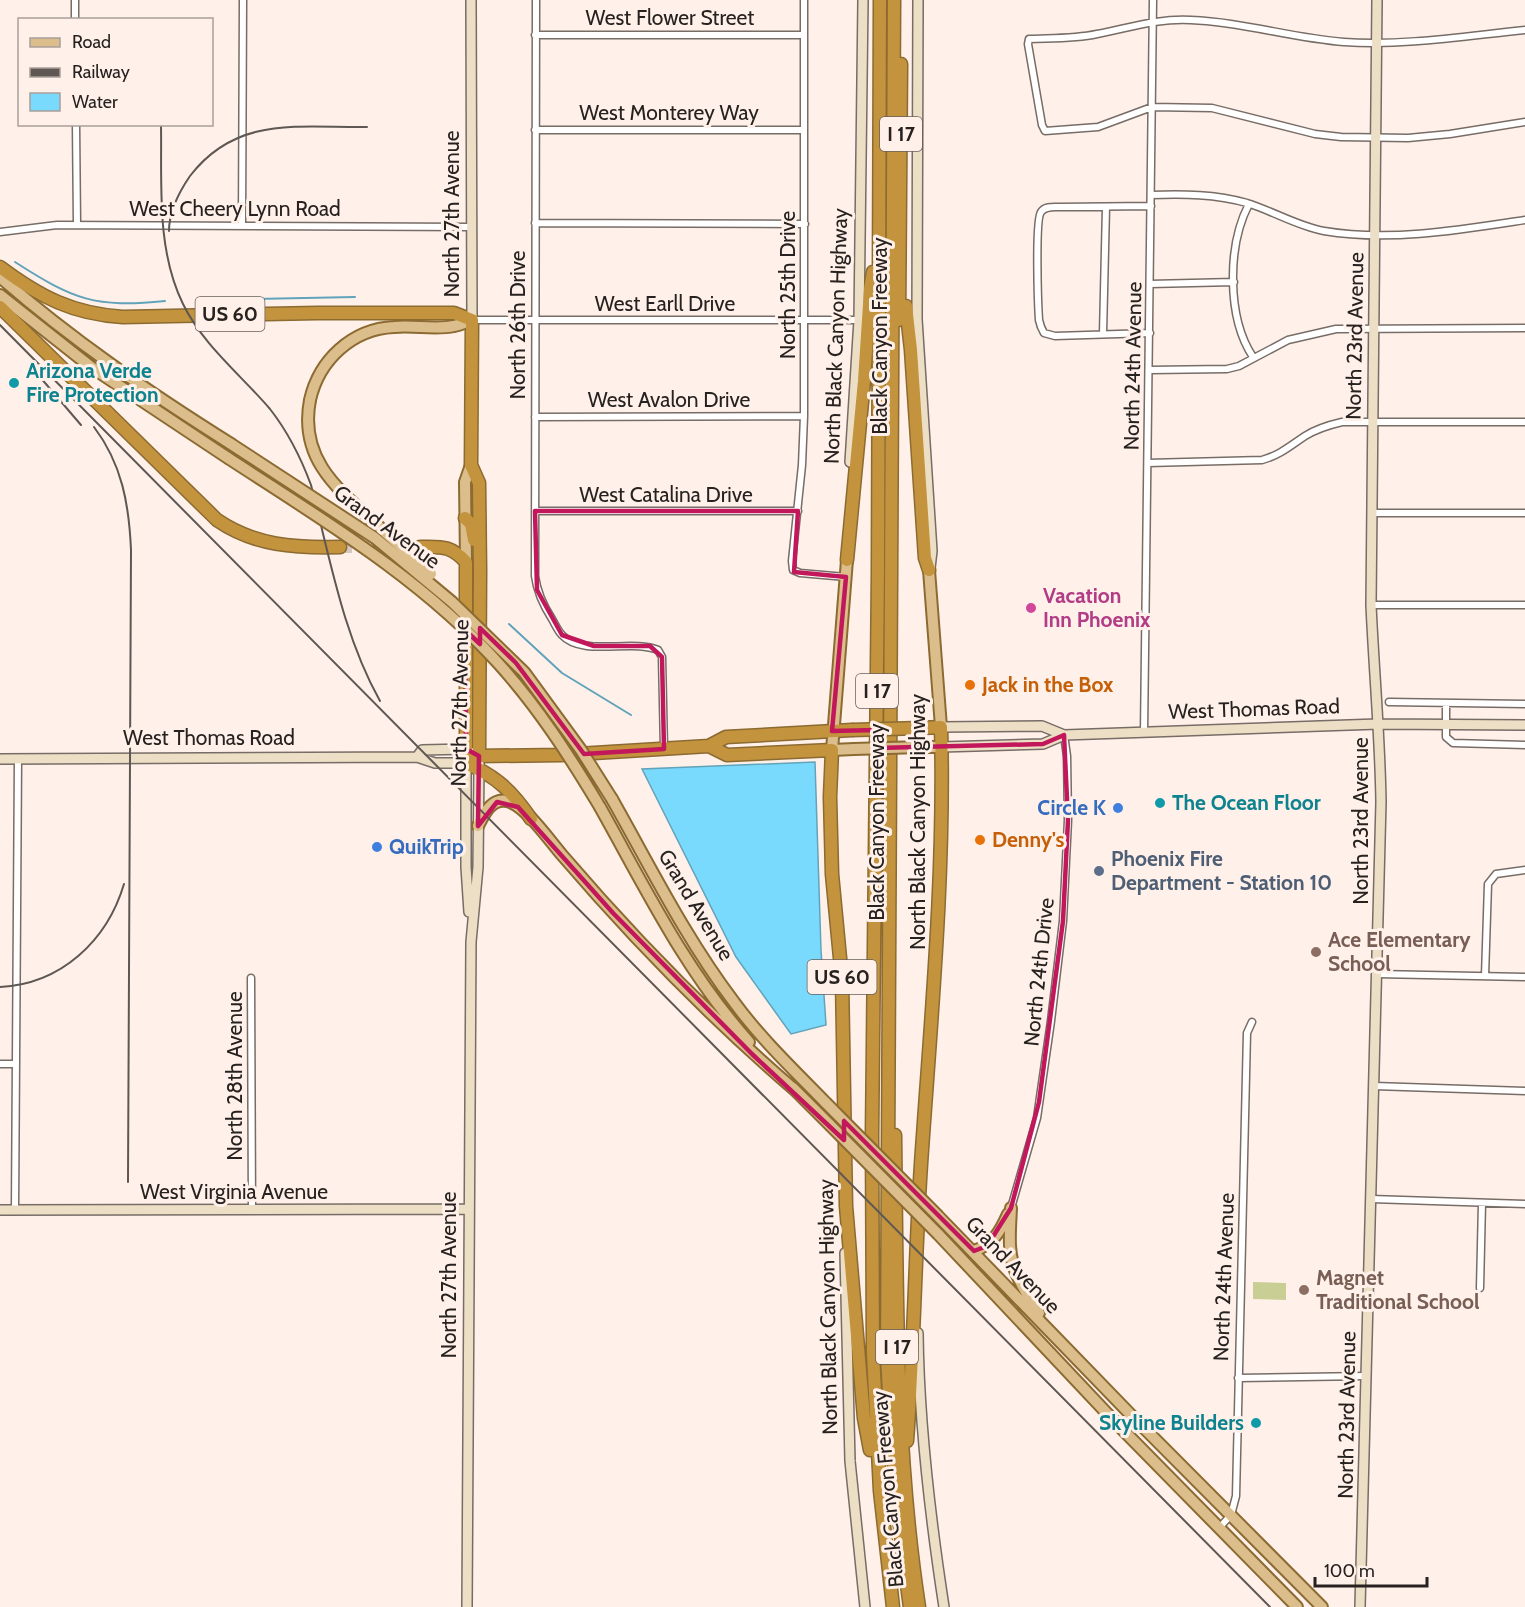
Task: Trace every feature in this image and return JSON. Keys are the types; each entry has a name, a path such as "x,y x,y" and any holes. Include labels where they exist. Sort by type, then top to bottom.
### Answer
{"highway":[{"name":"Black Canyon Freeway","path":"880,0 878,572 872,1158 874,1402 883,1525 893,1607"},
{"path":"894,0 887,1345 890,1428 898,1517 910,1607"},
{"name":"Black Canyon Freeway","path":"902,0 897,1353 905,1493 919,1607"},
{"path":"847,560 864,381 870,284 879,247"},
{"name":"US 60","path":"0,267 46,298 68,308 103,315 123,317 454,313 472,320"},
{"path":"900,268 910,337 923,535 925,558 929,570"},
{"path":"0,307 217,520 236,532 266,543 297,547 340,547"},
{"name":"North 27th Avenue","path":"472,320 471,465 479,483 479,763"},
{"path":"465,518 472,528 476,562 480,570"},
{"path":"420,547 449,548 458,553 466,562"},
{"name":"North 27th Avenue","path":"466,562 466,763"},
{"name":"West Thomas Road","path":"466,763 709,746 726,737 941,727"},
{"name":"North Black Canyon Highway","path":"917,1241 938,939 941,727"},
{"name":"West Thomas Road","path":"709,746 727,755 832,750"},
{"name":"North Black Canyon Highway","path":"832,750 830,797 832,874 842,979 846,1206"},
{"path":"479,763 498,779 531,819"},
{"path":"846,1206 864,1418 883,1525"},
{"path":"905,1493 917,1241"}],"main road":[{"name":"North 27th Avenue","path":"471,0 472,320"},
{"name":"North Black Canyon Highway","path":"832,750 846,577 848,499 859,320 863,0"},
{"name":"North Black Canyon Highway","path":"918,0 917,319 932,551 929,570 941,727"},
{"name":"North 23rd Avenue","path":"1360,1607 1381,802 1371,605 1377,0"},
{"name":"Grand Avenue","path":"0,278 62,330 105,361 355,524 403,559 516,663 576,741 612,799 678,918 720,984 756,1029 1133,1417 1322,1607"},
{"name":"Grand Avenue","path":"0,295 91,367 360,543 458,623 502,668 539,713 569,755 674,942 692,970 732,1022 796,1091 938,1234 1072,1378 1298,1607"},
{"path":"472,320 454,326 384,327 358,336 338,350 325,365 315,383 310,400 308,416 311,442 319,464 329,478 353,503 487,626 516,663"},
{"name":"North 27th Avenue","path":"466,562 465,482 471,465"},
{"name":"West Thomas Road","path":"832,750 1043,744 1064,735 1378,724 1525,725"},
{"name":"West Thomas Road","path":"941,727 1042,726 1064,735"},
{"name":"West Thomas Road","path":"417,757 422,750 466,749 479,763"},
{"name":"West Thomas Road","path":"0,759 417,757 435,763 466,763"},
{"name":"North 27th Avenue","path":"466,763 466,867 471,942 467,1607"},
{"name":"North 27th Avenue","path":"471,942 478,867 479,763"},
{"path":"478,826 490,806 500,801 513,804 531,819 595,894 647,949 752,1054 796,1091"},
{"name":"North Black Canyon Highway","path":"846,1206 846,1360 850,1461 865,1607"},
{"path":"974,1251 993,1241 1011,1208"},
{"path":"1011,1208 1010,1233 1013,1263 1023,1287 1047,1327"},
{"name":"West Virginia Avenue","path":"0,1210 468,1209"},
{"name":"North Black Canyon Highway","path":"917,1241 920,1400 925,1470 944,1607"}],"street":[{"path":"75,0 75,18"},
{"path":"242,224 243,0"},
{"name":"North 26th Drive","path":"536,0 535,576 537,590 562,635 569,640 594,646 640,645 658,650 662,657 664,749"},
{"name":"North 25th Drive","path":"804,0 804,416 802,465 792,561 794,570 800,573 846,577"},
{"name":"North 24th Avenue","path":"1144,733 1153,0"},
{"path":"1525,30 1451,39 1377,43 1296,36 1224,22 1153,21 1096,34 1056,39 1029,39 1028,44 1042,125 1046,131 1098,127 1152,107 1212,108 1315,134 1376,137 1408,138 1450,134 1525,122"},
{"name":"West Flower Street","path":"535,35 804,35"},
{"path":"76,126 77,225"},
{"name":"West Monterey Way","path":"535,130 804,130"},
{"path":"1151,195 1207,195 1249,204 1294,222 1322,230 1374,234 1449,232 1525,220"},
{"path":"1249,204 1235,248 1234,282 1239,327 1253,357"},
{"path":"1150,333 1055,336 1044,333 1041,327 1039,306 1038,218 1045,208 1151,206"},
{"path":"1103,334 1106,207"},
{"path":"535,223 805,224"},
{"name":"West Cheery Lynn Road","path":"0,232 57,225 242,224 471,227"},
{"path":"1150,284 1234,282"},
{"name":"West Earll Drive","path":"472,320 859,320"},
{"path":"1150,370 1227,369 1239,366 1288,340 1336,329 1525,328"},
{"name":"West Avalon Drive","path":"535,417 804,416"},
{"path":"1149,463 1262,460 1278,455 1305,435 1342,422 1525,422"},
{"name":"West Catalina Drive","path":"535,511 798,511"},
{"path":"1371,513 1525,513"},
{"path":"1371,605 1525,605"},
{"path":"1389,702 1525,704"},
{"path":"1446,703 1446,737 1453,743 1525,745"},
{"name":"North 24th Drive","path":"1011,1208 1037,1118 1061,940 1068,820 1067,756 1064,735"},
{"path":"15,1210 18,758"},
{"path":"1485,976 1488,884 1492,877 1501,872 1525,870"},
{"path":"1377,974 1525,977"},
{"name":"North 28th Avenue","path":"251,978 252,1210"},
{"name":"North 24th Avenue","path":"1231,1515 1236,1496 1247,1033 1252,1022"},
{"path":"0,1064 16,1064"},
{"path":"1374,1086 1525,1091"},
{"path":"1371,1199 1525,1204"},
{"path":"1480,1288 1482,1203"},
{"path":"1238,1378 1366,1376"},
{"path":"1219,1529 1231,1515"}],"highlighted area":[{"path":"535,511 798,511 794,572 846,577 832,731 876,730 876,748 1043,744 1064,735 1068,820 1063,921 1039,1102 1011,1208 987,1246 974,1251 844,1121 844,1140 752,1054 613,913 518,807 497,802 478,826 479,756 466,749 465,630 480,644 480,628 516,663 584,754 664,749 662,657 650,646 594,646 562,635 537,590"}],"green space":[{"path":"1253,1282 1286,1283 1286,1300 1253,1299"}],"water":[{"path":"815,762 821,950 826,1025 791,1034 736,957 642,769"}],"waterway":[{"path":"15,262 53,285 86,298 120,303 165,301"},
{"path":"198,300 355,297"},
{"path":"509,624 562,673 631,715"}],"tunnel":[{"path":"340,547 420,547"}],"railway":[{"path":"161,126 162,216 164,239 174,283 191,319 201,333 270,409 298,455 311,485 347,623 356,650 380,701"},
{"path":"169,231 175,202 190,176 208,156 228,143 249,134 271,129 367,127"},
{"path":"0,325 1270,1607"},
{"path":"34,370 81,425"},
{"path":"94,427 111,455 122,485 131,550 128,1182"},
{"path":"0,987 43,978 78,956 106,924 124,884"}],"place":[{"name":"Arizona Verde Fire Protection","path":"14,383"},
{"name":"Vacation Inn Phoenix","path":"1031,608"},
{"name":"Jack in the Box","path":"970,685"},
{"name":"The Ocean Floor","path":"1160,803"},
{"name":"Circle K","path":"1118,808"},
{"name":"Denny's","path":"980,840"},
{"name":"QuikTrip","path":"377,847"},
{"name":"Phoenix Fire Department - Station 10","path":"1099,871"},
{"name":"Ace Elementary School","path":"1316,952"},
{"name":"Magnet Traditional School","path":"1304,1290"},
{"name":"Skyline Builders","path":"1256,1423"}]}
